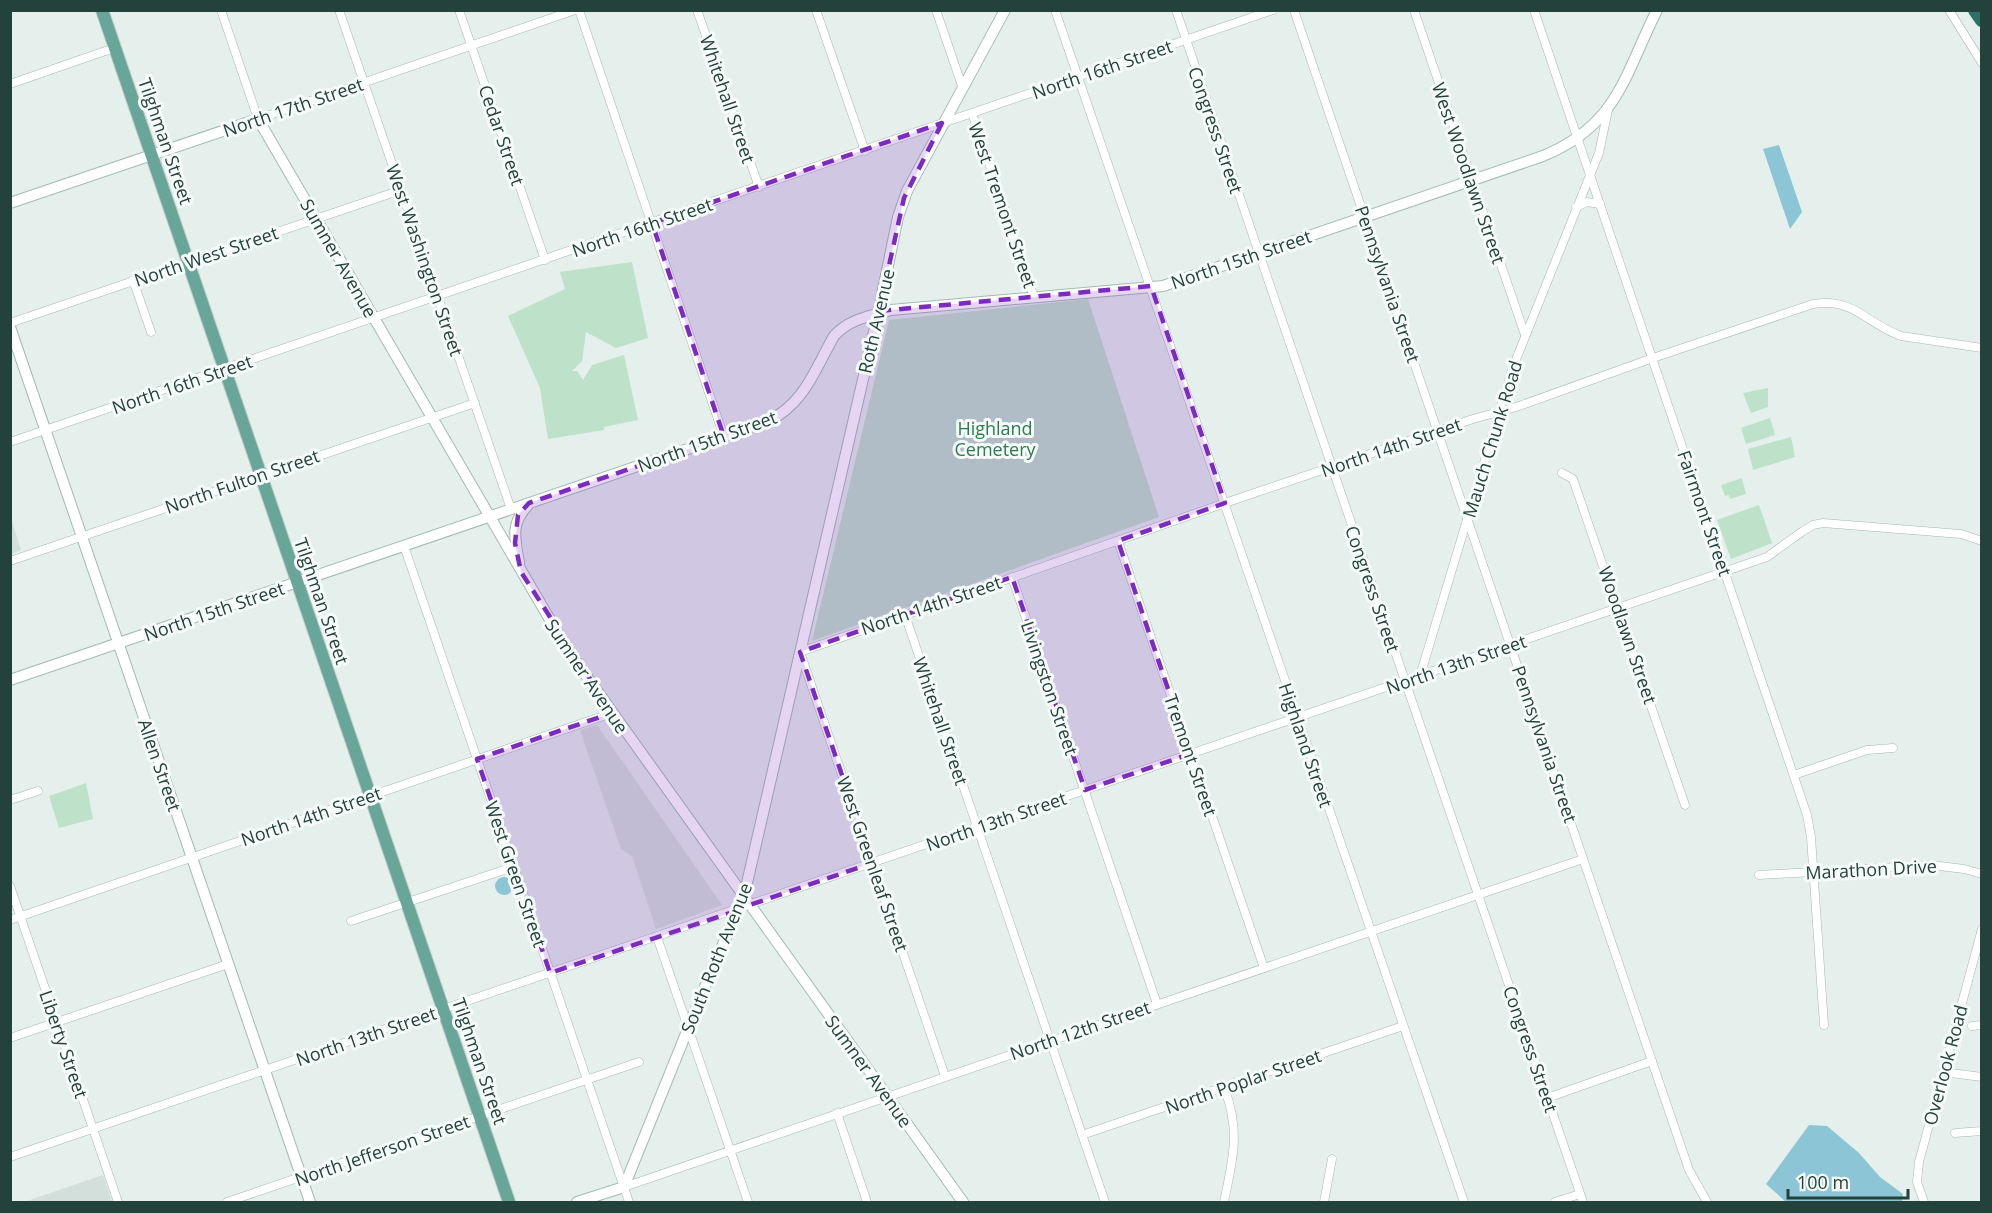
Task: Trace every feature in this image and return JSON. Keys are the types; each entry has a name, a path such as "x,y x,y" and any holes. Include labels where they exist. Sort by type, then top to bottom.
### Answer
{"highway":[{"path":"1975,10 1982,20"}],"main road":[{"name":"Tilghman Street","path":"102,10 509,1203"},
{"name":"Roth Avenue","path":"800,652 904,198 912,178 1005,10"},
{"name":"Mauch Chunk Road","path":"1578,138 1608,110 1619,92 1655,12"},
{"name":"North 17th Street","path":"10,203 258,119"},
{"name":"Sumner Avenue","path":"258,119 567,649 963,1203"},
{"name":"North 15th Street","path":"10,680 767,422 787,411 803,393 834,336 841,328 856,320 891,310 1163,286 1549,154 1578,138"},
{"name":"Allen Street","path":"10,325 310,1203"},
{"path":"521,572 515,543 515,526 518,515 529,503"},
{"name":"South Roth Avenue","path":"624,1186 736,911 747,901 800,652"},
{"name":"North 12th Street","path":"577,1203 624,1186"}],"street":[{"path":"221,10 258,119"},
{"name":"West Washington Street","path":"339,10 511,509"},
{"name":"Cedar Street","path":"459,10 545,260"},
{"path":"577,10 724,437"},
{"name":"North 17th Street","path":"258,119 577,10"},
{"name":"Whitehall Street","path":"697,10 759,187"},
{"path":"816,10 865,151"},
{"path":"936,10 962,86"},
{"path":"1055,10 1078,78"},
{"name":"Congress Street","path":"1176,10 1583,1203"},
{"name":"North 16th Street","path":"10,442 1274,10"},
{"name":"Pennsylvania Street","path":"1294,10 1689,1170 1707,1203"},
{"name":"West Woodlawn Street","path":"1414,10 1525,335"},
{"name":"Fairmont Street","path":"1534,10 1807,815 1814,872 1824,1025"},
{"path":"1949,10 1982,63"},
{"path":"10,84 114,48"},
{"name":"Highland Street","path":"1078,78 1464,1203"},
{"name":"Mauch Chunk Road","path":"1420,675 1498,411 1525,335 1602,143 1608,110"},
{"name":"West Tremont Street","path":"972,113 1034,297"},
{"name":"North West Street","path":"10,325 133,280 401,190"},
{"path":"1576,207 1587,202 1600,204"},
{"path":"133,280 150,332"},
{"name":"North 14th Street","path":"800,652 1224,503 1813,304 1839,303 1856,309 1876,323 1902,336 1982,348"},
{"name":"North Fulton Street","path":"10,561 475,404"},
{"name":"Woodlawn Street","path":"1562,473 1573,479 1685,805"},
{"name":"North 13th Street","path":"747,901 872,863 1725,572 1767,557 1813,525 1823,523 1961,534 1982,541"},
{"name":"Tremont Street","path":"1118,541 1264,968"},
{"name":"West Green Street","path":"404,546 629,1203"},
{"name":"Livingston Street","path":"1012,577 1157,1004"},
{"name":"Whitehall Street","path":"904,615 1106,1203"},
{"name":"West Greenleaf Street","path":"800,652 945,1076"},
{"name":"North 14th Street","path":"10,920 612,713"},
{"path":"1794,775 1867,750 1893,748"},
{"path":"10,801 38,791"},
{"name":"North 12th Street","path":"624,1186 1583,859"},
{"name":"Marathon Drive","path":"1759,875 1931,865 1982,874"},
{"path":"351,921 513,867"},
{"name":"Liberty Street","path":"10,886 118,1203"},
{"name":"North 13th Street","path":"10,1157 736,911"},
{"name":"Overlook Road","path":"1924,1203 1919,1190 1917,1174 1982,929"},
{"path":"657,937 748,1203"},
{"path":"1972,962 1982,965"},
{"path":"10,1038 228,964"},
{"path":"1972,1026 1982,1025"},
{"name":"North Poplar Street","path":"1082,1135 1403,1026"},
{"path":"1547,1098 1652,1061"},
{"name":"North Jefferson Street","path":"227,1203 639,1062"},
{"path":"1943,1072 1982,1077"},
{"path":"1224,1087 1231,1105 1235,1134 1224,1203"},
{"path":"837,1113 867,1203"},
{"path":"1955,1133 1982,1131"},
{"path":"1324,1203 1332,1159"},
{"path":"1555,1203 1580,1194"}],"highlighted area":[{"path":"942,123 904,198 879,311 1151,286 1225,503 1118,541 1190,754 1085,790 1012,577 800,652 872,863 750,905 744,896 736,911 550,973 477,759 612,713 521,572 515,543 518,515 529,503 724,437 652,223"}],"shaded area":[{"path":"11,518 21,550 10,554"},
{"path":"597,725 722,905 656,929 632,856 621,849 580,730"},
{"path":"103,1175 112,1202 24,1202"}],"green space":[{"path":"632,262 648,338 616,348 586,332 582,361 572,371 577,371 583,380 592,365 624,355 638,420 604,427 604,430 548,439 540,388 508,316 565,289 560,272"},
{"name":"Highland Cemetery","path":"1088,299 1159,517 812,641 889,320"},
{"path":"1768,388 1768,407 1751,413 1743,393"},
{"path":"1770,418 1775,435 1746,444 1741,428"},
{"path":"1791,437 1795,457 1753,470 1748,449"},
{"path":"1742,478 1746,494 1730,499 1729,495 1725,496 1721,485"},
{"path":"1759,505 1772,543 1731,559 1717,520"},
{"path":"86,783 93,819 59,828 49,796"}],"water":[{"path":"1779,145 1802,212 1790,229 1763,149"},
{"path":"504,877 510,880 513,886 510,892 504,895 498,892 495,886 498,880"},
{"path":"1809,1125 1827,1126 1859,1153 1880,1177 1903,1194 1902,1202 1786,1202 1766,1184"}]}
